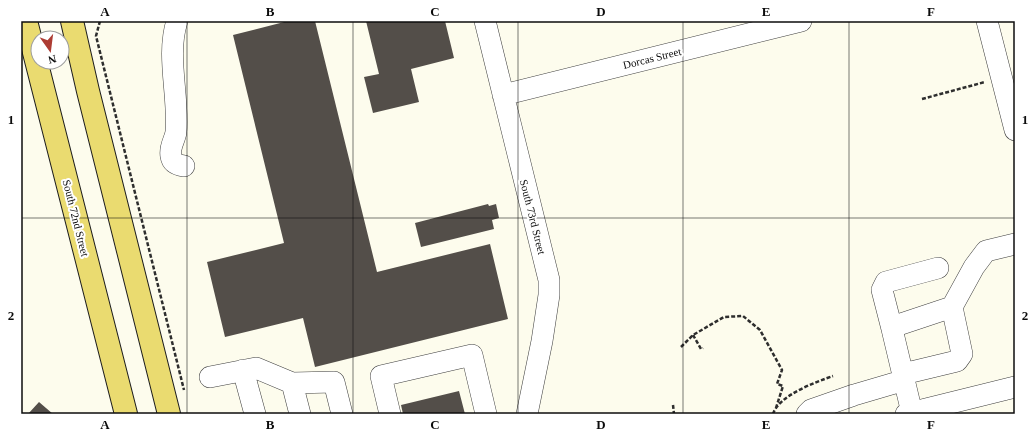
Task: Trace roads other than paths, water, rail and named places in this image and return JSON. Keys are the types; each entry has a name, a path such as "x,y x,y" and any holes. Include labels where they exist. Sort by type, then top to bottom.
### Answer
{"main road":[{"name":"South 72nd Street","path":"26,21 126,414"},
{"path":"72,21 88,91 169,414"}],"street":[{"path":"177,21 172,43 176,133 171,149 171,156 173,162 177,165 184,166"},
{"name":"South 73rd Street","path":"485,21 549,280 549,295 543,334 527,414"},
{"name":"Dorcas Street","path":"504,95 800,21"},
{"path":"987,21 1015,130"},
{"path":"806,414 811,410 904,377 957,362 962,354 952,308 974,267 986,251 1015,244"},
{"path":"938,268 886,282 882,290 904,377 909,413 1015,388"},
{"path":"892,328 952,308"},
{"path":"390,414 381,376 472,355 486,414"},
{"path":"210,377 256,368 292,383 334,382 342,414"},
{"path":"243,370 255,414"},
{"path":"292,383 300,414"}]}
